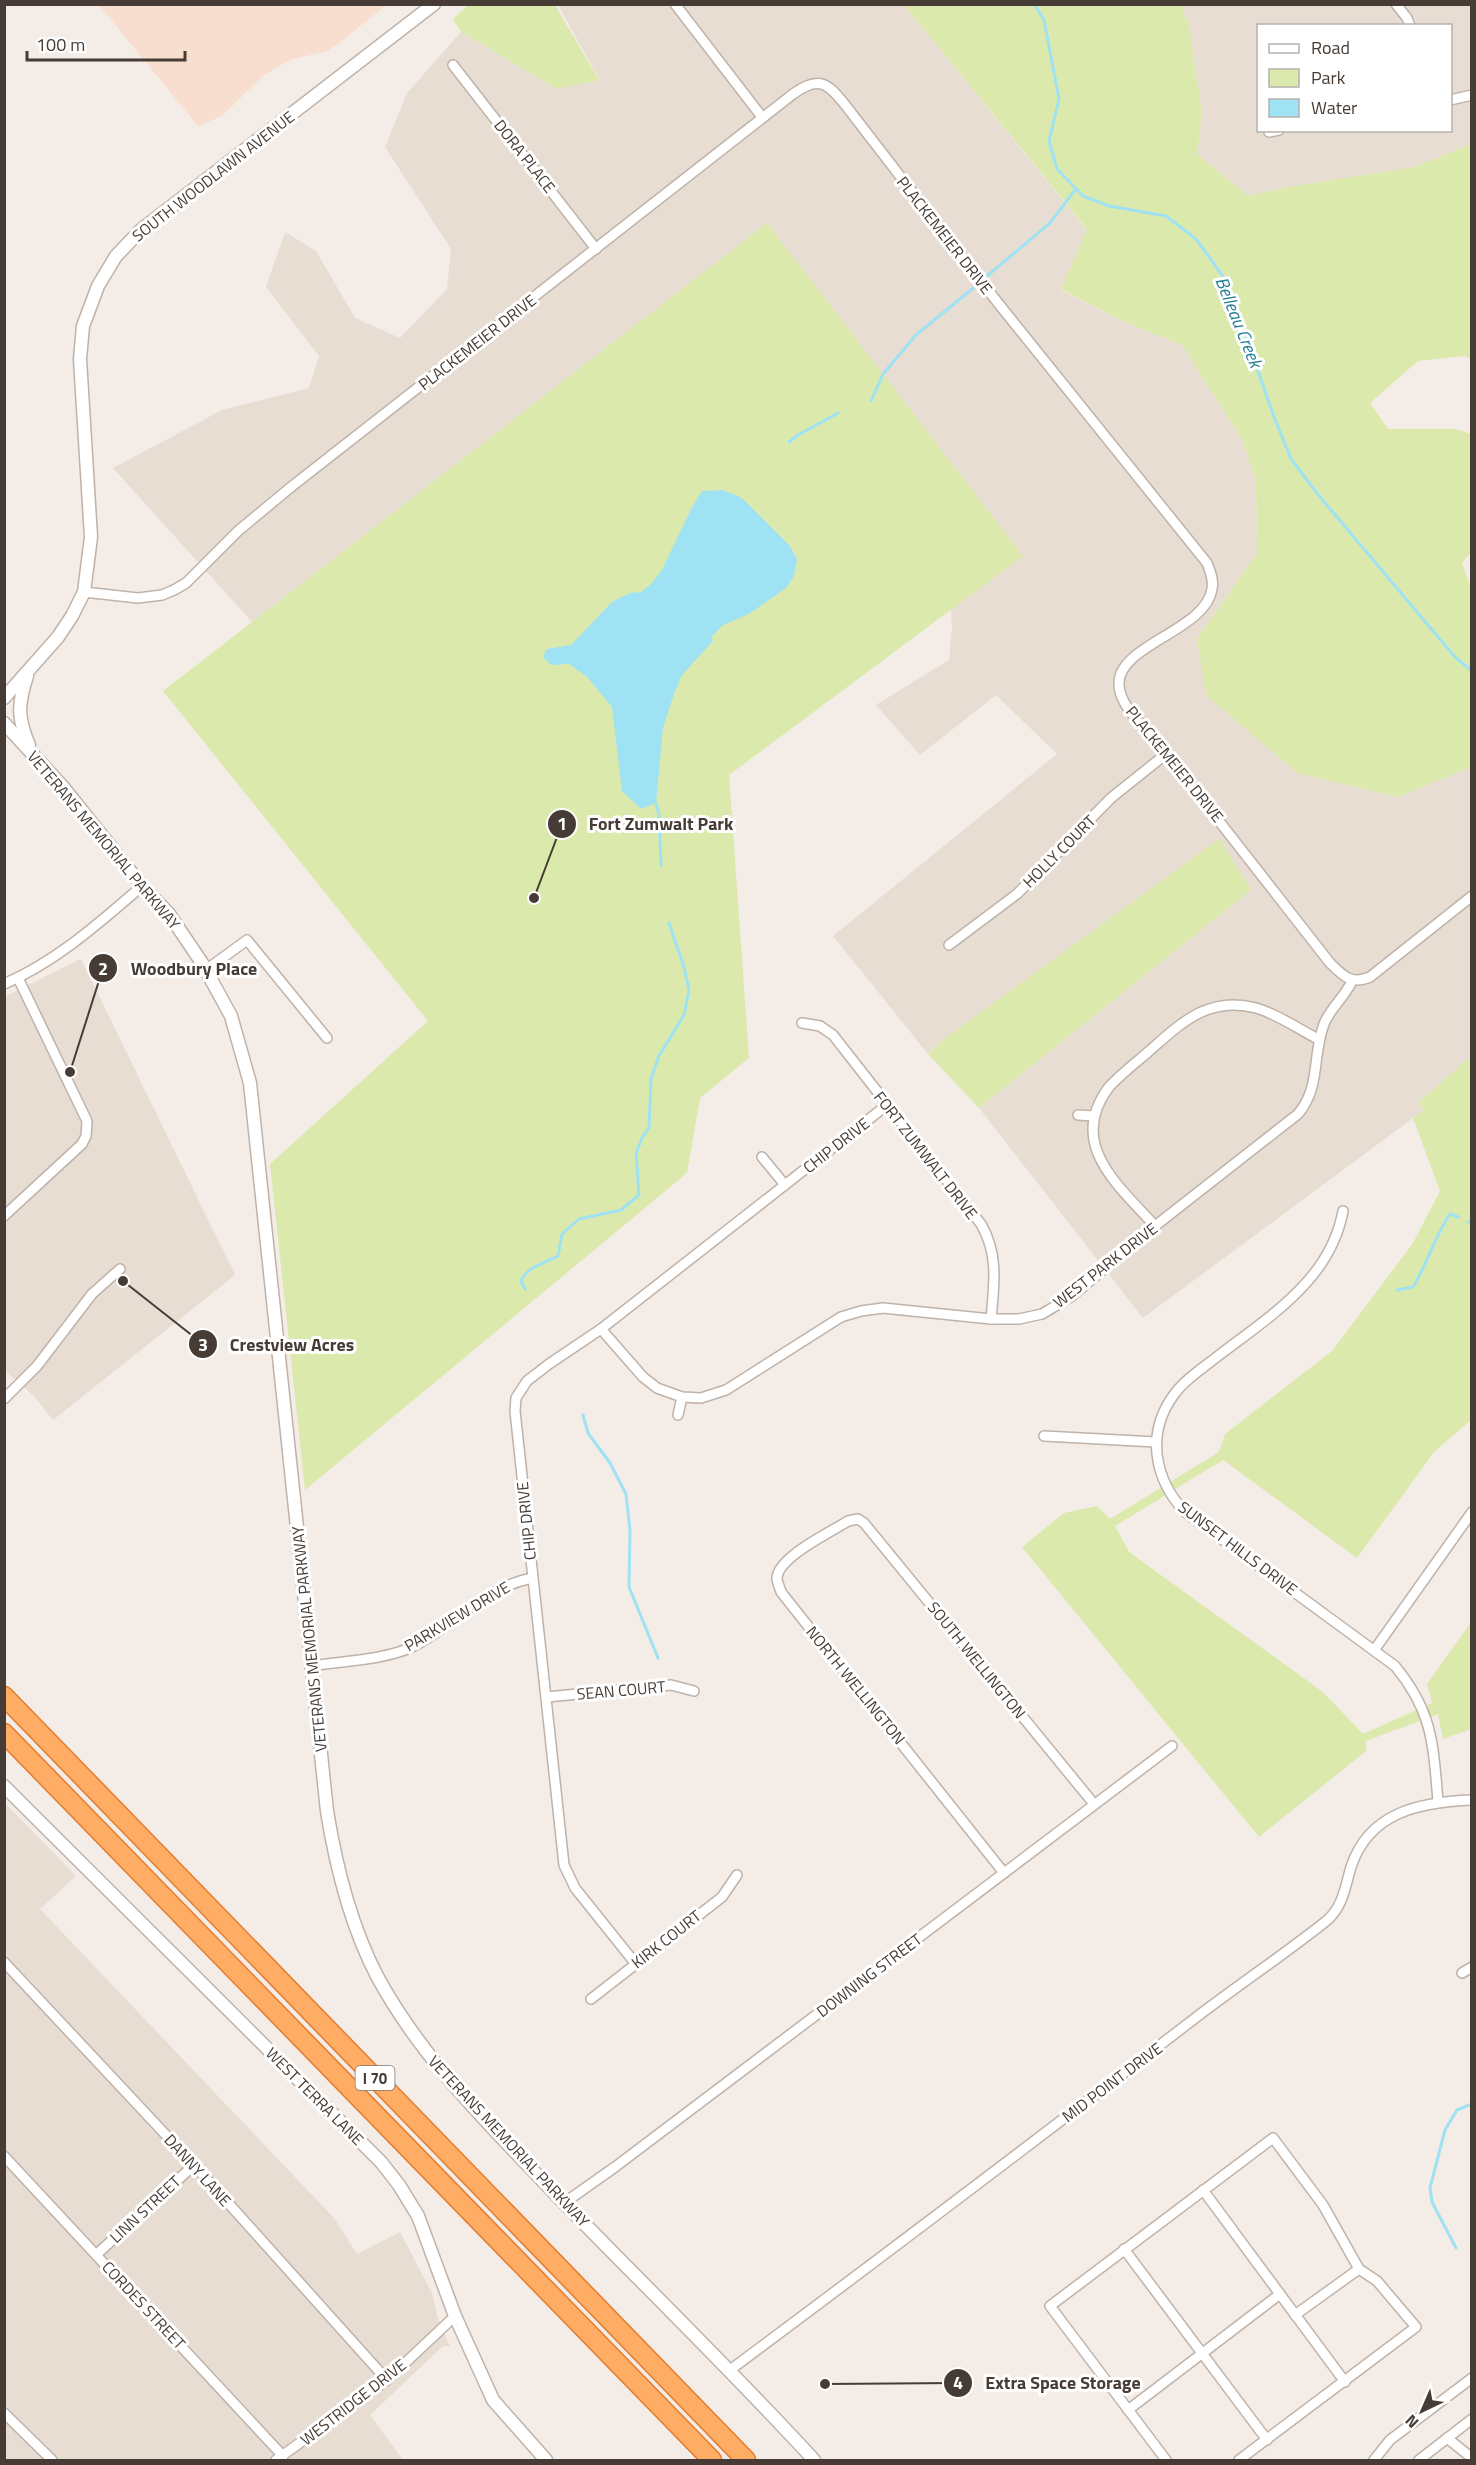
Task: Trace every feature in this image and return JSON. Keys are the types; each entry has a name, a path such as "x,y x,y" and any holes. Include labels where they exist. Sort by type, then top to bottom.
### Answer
{"highway":[{"name":"I 70","path":"4,1696 746,2460"},
{"name":"I 70","path":"4,1733 712,2460"}],"street":[{"name":"SOUTH WOODLAWN AVENUE","path":"4,698 58,636 72,616 84,592 91,537 80,359 83,326 98,286 116,256 141,230 434,4"},
{"path":"675,4 762,117"},
{"path":"1396,4 1409,24"},
{"name":"DORA PLACE","path":"453,65 596,249"},
{"name":"PLACKEMEIER DRIVE","path":"84,592 138,598 162,595 186,583 238,531 291,487 762,117 805,86 813,82 821,83 836,94 998,303 1207,563 1213,589 1204,607 1182,626 1136,655 1118,682 1123,699 1210,807 1330,963 1352,981"},
{"path":"1452,100 1472,95"},
{"path":"4,682 30,669"},
{"path":"30,669 19,704 19,718 33,754"},
{"name":"VETERANS MEMORIAL PARKWAY","path":"4,723 63,787 142,886 169,915 206,970 231,1016 250,1083 329,1822 354,1923 376,1974 433,2062 468,2102 564,2203 730,2370 814,2460"},
{"path":"4,737 33,754"},
{"name":"HOLLY COURT","path":"949,945 1017,894 1111,798 1166,754"},
{"path":"4,984 61,952 142,886"},
{"path":"1352,981 1370,977 1472,896"},
{"path":"206,970 247,940 327,1038"},
{"path":"4,1216 82,1144 86,1136 87,1121 18,978"},
{"name":"WEST PARK DRIVE","path":"601,1329 643,1377 663,1391 682,1397 701,1398 726,1390 841,1317 861,1311 883,1308 991,1319 1025,1318 1042,1314 1071,1296 1155,1226 1298,1114 1311,1095 1315,1081 1318,1039 1325,1021 1352,981"},
{"path":"1155,1226 1110,1176 1100,1160 1093,1138 1094,1116 1101,1098 1112,1084 1186,1018 1202,1011 1228,1005 1253,1007 1274,1015 1318,1039"},
{"name":"FORT ZUMWALT DRIVE","path":"802,1023 820,1026 833,1035 985,1231 995,1268 991,1319"},
{"name":"CHIP DRIVE","path":"635,1963 575,1888 564,1865 532,1578 515,1411 516,1398 528,1382 549,1364 601,1329 887,1105"},
{"path":"1078,1114 1094,1116"},
{"path":"762,1157 785,1185"},
{"name":"SUNSET HILLS DRIVE","path":"1343,1210 1337,1239 1306,1282 1269,1317 1198,1371 1173,1395 1158,1425 1156,1442 1159,1470 1169,1492 1185,1512 1375,1649 1395,1666 1410,1684 1425,1712 1433,1744 1438,1801"},
{"path":"4,1399 37,1366 92,1294 120,1269"},
{"path":"678,1415 682,1397"},
{"path":"1044,1436 1156,1442"},
{"path":"1375,1649 1472,1512"},
{"name":"SOUTH WELLINGTON","path":"858,1519 864,1523 1094,1804"},
{"name":"NORTH WELLINGTON","path":"858,1519 848,1521 790,1558 782,1566 777,1578 781,1592 1004,1873"},
{"name":"PARKVIEW DRIVE","path":"312,1666 389,1653 413,1646 501,1587 532,1578"},
{"name":"SEAN COURT","path":"547,1697 671,1684 694,1691"},
{"name":"DOWNING STREET","path":"564,2203 615,2167 1173,1746"},
{"name":"WEST TERRA LANE","path":"4,1786 381,2162 399,2185 418,2216 455,2316 493,2400 546,2460"},
{"name":"MID POINT DRIVE","path":"730,2370 894,2249 1262,1967 1328,1920 1345,1893 1351,1867 1362,1843 1377,1826 1409,1808 1438,1801 1472,1800"},
{"name":"KIRK COURT","path":"591,1999 722,1896 737,1875"},
{"name":"DANNY LANE","path":"4,1962 194,2165 387,2380"},
{"path":"1462,1973 1472,1967"},
{"path":"1166,2460 1050,2306 1273,2138 1323,2205 1359,2269 1377,2281 1416,2327 1239,2460"},
{"name":"CORDES STREET","path":"4,2156 97,2254 279,2458"},
{"name":"LINN STREET","path":"97,2254 194,2165"},
{"path":"1203,2190 1345,2382"},
{"path":"1124,2249 1267,2440"},
{"path":"1295,2315 1359,2269"},
{"path":"1128,2410 1280,2294"},
{"name":"WESTRIDGE DRIVE","path":"279,2458 387,2380 455,2316"},
{"path":"1374,2460 1390,2440 1472,2378"},
{"path":"4,2413 52,2460"},
{"path":"1419,2460 1472,2419"},
{"path":"1447,2438 1472,2458"}],"shaded area":[{"path":"99,5 387,5 328,51 289,60 263,76 222,116 198,126"},
{"path":"558,5 904,5 1087,230 1061,290 1125,322 1182,345 1243,441 1256,481 1257,553 1197,639 1207,695 1297,773 1398,797 1471,767 1471,1056 1419,1103 1424,1110 1143,1318 979,1108 1251,890 944,1039 928,1054 833,936 1057,754 996,695 920,755 876,705 949,660 951,609 1022,555 767,224 252,622 113,468 222,410 309,388 319,356 266,287 285,232 316,251 355,318 400,338 447,289 451,249 385,147 407,93 461,32 557,89 599,79"},
{"path":"1181,5 1471,5 1471,144 1415,167 1287,187 1248,196 1197,154 1202,114 1189,25"},
{"path":"81,959 235,1275 53,1420 33,1395 5,1371 4,997"},
{"path":"4,1802 76,1876 40,1909 334,2218 357,2254 400,2232 432,2293 438,2319 450,2346 443,2346 370,2415 403,2460 5,2460"}],"green space":[{"path":"469,4 555,5 599,80 557,89 461,32 453,19"},
{"path":"904,5 1181,5 1189,25 1202,114 1197,154 1248,196 1287,187 1415,167 1471,144 1471,359 1464,356 1418,361 1370,403 1388,429 1456,429 1471,434 1471,552 1462,563 1472,590 1471,767 1398,797 1297,773 1206,695 1197,639 1257,553 1256,481 1243,441 1182,345 1125,322 1061,289 1087,229"},
{"path":"767,223 1023,556 729,775 749,1058 700,1098 687,1173 305,1490 270,1164 428,1021 163,691"},
{"path":"1219,839 1251,890 979,1108 928,1054 944,1039"},
{"path":"1471,1056 1471,1420 1434,1452 1357,1558 1223,1460 1115,1526 1129,1552 1323,1692 1363,1734 1432,1703 1427,1684 1471,1622 1471,1729 1443,1739 1438,1714 1366,1741 1366,1751 1259,1837 1022,1547 1064,1513 1097,1506 1110,1519 1219,1452 1225,1434 1332,1351 1413,1243 1440,1191 1413,1118 1424,1110 1418,1103"}],"water":[{"path":"723,490 742,498 789,545 797,559 794,576 786,588 749,614 723,625 711,637 713,641 682,675 663,728 656,803 641,809 622,791 612,707 587,677 569,664 551,665 543,657 547,649 571,645 612,602 630,593 641,592 651,584 662,570 702,491"}],"waterway":[{"name":"Belleau Creek","path":"1034,4 1044,20 1059,99 1049,141 1057,169 1083,196 1109,206 1166,216 1196,239 1227,282 1291,459 1320,497 1455,657 1472,671"},
{"path":"987,276 1050,223 1075,190"},
{"path":"871,401 883,374 917,334 976,286"},
{"path":"789,442 838,413"},
{"path":"656,803 659,815 661,865"},
{"path":"525,1289 521,1281 527,1272 558,1256 562,1234 579,1219 621,1210 639,1195 636,1153 649,1128 651,1079 659,1056 684,1015 689,990 669,923"},
{"path":"1397,1290 1413,1287 1450,1214 1458,1217"},
{"path":"1468,1222 1472,1223"},
{"path":"583,1415 588,1433 610,1463 626,1494 630,1531 629,1587 658,1658"},
{"path":"1456,2248 1432,2202 1430,2188 1445,2130 1457,2110 1472,2104"}],"place":[{"name":"Fort Zumwalt Park","path":"534,898"},
{"name":"Woodbury Place","path":"70,1072"},
{"name":"Crestview Acres","path":"123,1281"},
{"name":"Extra Space Storage","path":"825,2384"}]}
